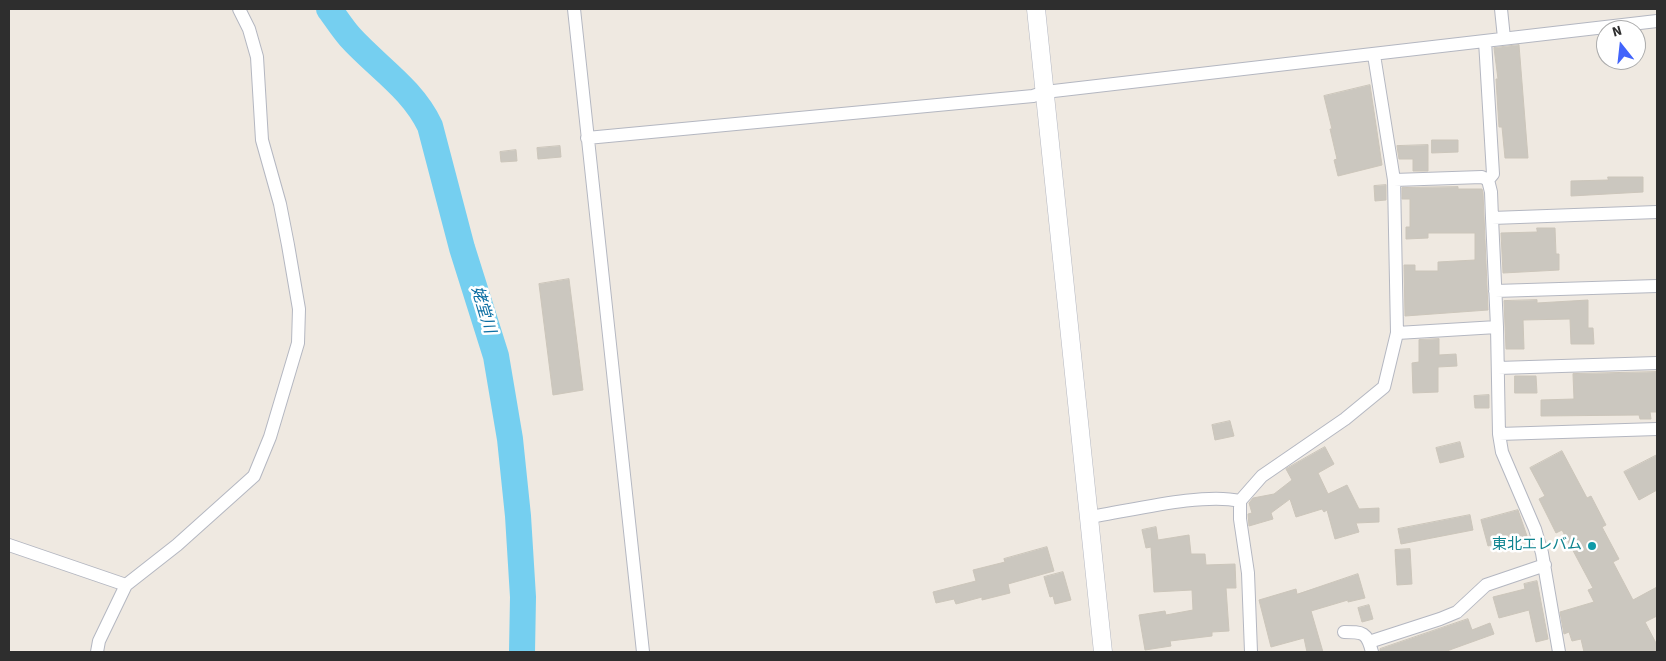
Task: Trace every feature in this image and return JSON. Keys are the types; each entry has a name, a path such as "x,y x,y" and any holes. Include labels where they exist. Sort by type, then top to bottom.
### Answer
{"street":[{"path":"97,652 99,640 126,585 177,545 254,476 270,436 298,343 300,309 280,204 262,140 257,57 249,29 239,9"},
{"path":"574,9 643,652"},
{"path":"1036,9 1103,652"},
{"path":"1501,9 1504,38"},
{"path":"587,138 1033,96 1045,92 1374,55 1657,20"},
{"path":"1486,41 1493,174 1488,180"},
{"path":"1251,652 1248,573 1240,519 1240,501 1262,476 1345,419 1384,387 1397,333 1394,180 1374,55"},
{"path":"1394,180 1477,176 1488,180"},
{"path":"1488,180 1491,192 1502,452 1535,529 1545,565 1560,652"},
{"path":"1492,218 1657,212"},
{"path":"1495,291 1657,286"},
{"path":"1397,333 1497,327"},
{"path":"1498,368 1657,363"},
{"path":"1500,434 1657,429"},
{"path":"1090,517 1192,501 1228,498 1240,501"},
{"path":"9,545 126,585"},
{"path":"1344,632 1361,632 1370,647 1457,612 1486,585 1545,565"}],"building":[{"path":"1519,45 1528,158 1505,158 1502,127 1499,127 1496,79 1498,79 1494,48"},
{"path":"1370,85 1382,165 1338,176 1334,160 1337,159 1330,129 1332,129 1324,96"},
{"path":"1432,140 1458,140 1458,152 1432,153"},
{"path":"1428,145 1428,171 1413,171 1413,159 1399,159 1397,146"},
{"path":"560,146 561,157 538,159 537,148"},
{"path":"516,150 517,161 501,162 500,152"},
{"path":"1608,177 1643,177 1643,192 1571,196 1571,181 1608,180"},
{"path":"1386,185 1386,200 1375,201 1374,186"},
{"path":"1458,187 1458,189 1482,189 1483,193 1488,310 1405,316 1404,265 1415,265 1415,271 1438,271 1438,262 1475,260 1475,233 1428,233 1428,238 1406,239 1406,227 1410,227 1410,199 1402,199 1402,188"},
{"path":"1537,228 1555,228 1556,254 1559,254 1559,270 1503,273 1501,233 1537,232"},
{"path":"569,279 583,390 553,395 539,284"},
{"path":"1537,300 1537,303 1588,300 1588,328 1593,328 1594,344 1571,344 1570,319 1523,320 1524,349 1506,349 1504,301"},
{"path":"1439,339 1439,355 1456,354 1457,366 1438,367 1438,392 1413,393 1412,363 1419,362 1419,340"},
{"path":"1657,372 1657,412 1650,412 1651,419 1640,419 1639,415 1541,416 1541,400 1574,399 1573,374"},
{"path":"1515,376 1536,376 1537,393 1515,393"},
{"path":"1489,395 1489,408 1475,408 1474,396"},
{"path":"1230,421 1234,436 1215,440 1212,425"},
{"path":"1460,442 1464,457 1440,463 1436,448"},
{"path":"1325,447 1334,464 1318,473 1328,494 1347,485 1359,509 1379,508 1379,522 1356,523 1359,532 1335,539 1327,510 1324,512 1322,509 1296,517 1290,499 1271,513 1273,519 1249,526 1248,514 1252,513 1249,503 1253,498 1274,494 1292,480 1286,469"},
{"name":"東北エレバム","path":"1562,451 1587,498 1591,496 1606,525 1602,527 1619,559 1613,562 1633,600 1657,587 1657,616 1645,622 1657,645 1657,652 1584,652 1581,639 1572,641 1569,632 1564,634 1560,612 1594,602 1588,590 1593,588 1562,530 1556,533 1539,499 1545,496 1530,468"},
{"path":"1657,455 1657,490 1639,500 1624,472"},
{"path":"1518,510 1527,536 1488,546 1481,520"},
{"path":"1470,515 1473,530 1401,544 1398,529"},
{"path":"1156,527 1158,540 1189,535 1191,554 1205,554 1206,565 1235,564 1236,588 1226,588 1229,631 1212,632 1212,636 1170,641 1171,646 1145,650 1139,615 1165,611 1166,615 1193,610 1192,590 1154,592 1151,547 1146,548 1142,530"},
{"path":"1047,547 1054,571 1008,584 1010,593 982,600 982,597 956,604 954,599 936,603 933,592 976,581 973,570 1005,562 1004,559"},
{"path":"1410,549 1412,584 1397,585 1395,550"},
{"path":"1063,572 1071,600 1055,604 1053,596 1050,597 1044,577"},
{"path":"1358,574 1365,598 1348,602 1348,600 1311,611 1323,652 1307,652 1304,638 1271,647 1259,600 1296,589 1297,594"},
{"path":"1537,581 1548,639 1536,642 1529,610 1499,618 1493,597 1525,589 1524,584"},
{"path":"1369,605 1373,619 1362,622 1358,608"},
{"path":"1468,619 1472,630 1490,623 1494,634 1444,652 1380,652 1380,649"}],"waterway":[{"name":"姥堂川","path":"329,9 360,48 414,100 430,126 462,248 496,356 510,439 518,516 523,597 522,652"}],"place":[{"name":"東北エレバム","path":"1592,546"}]}
